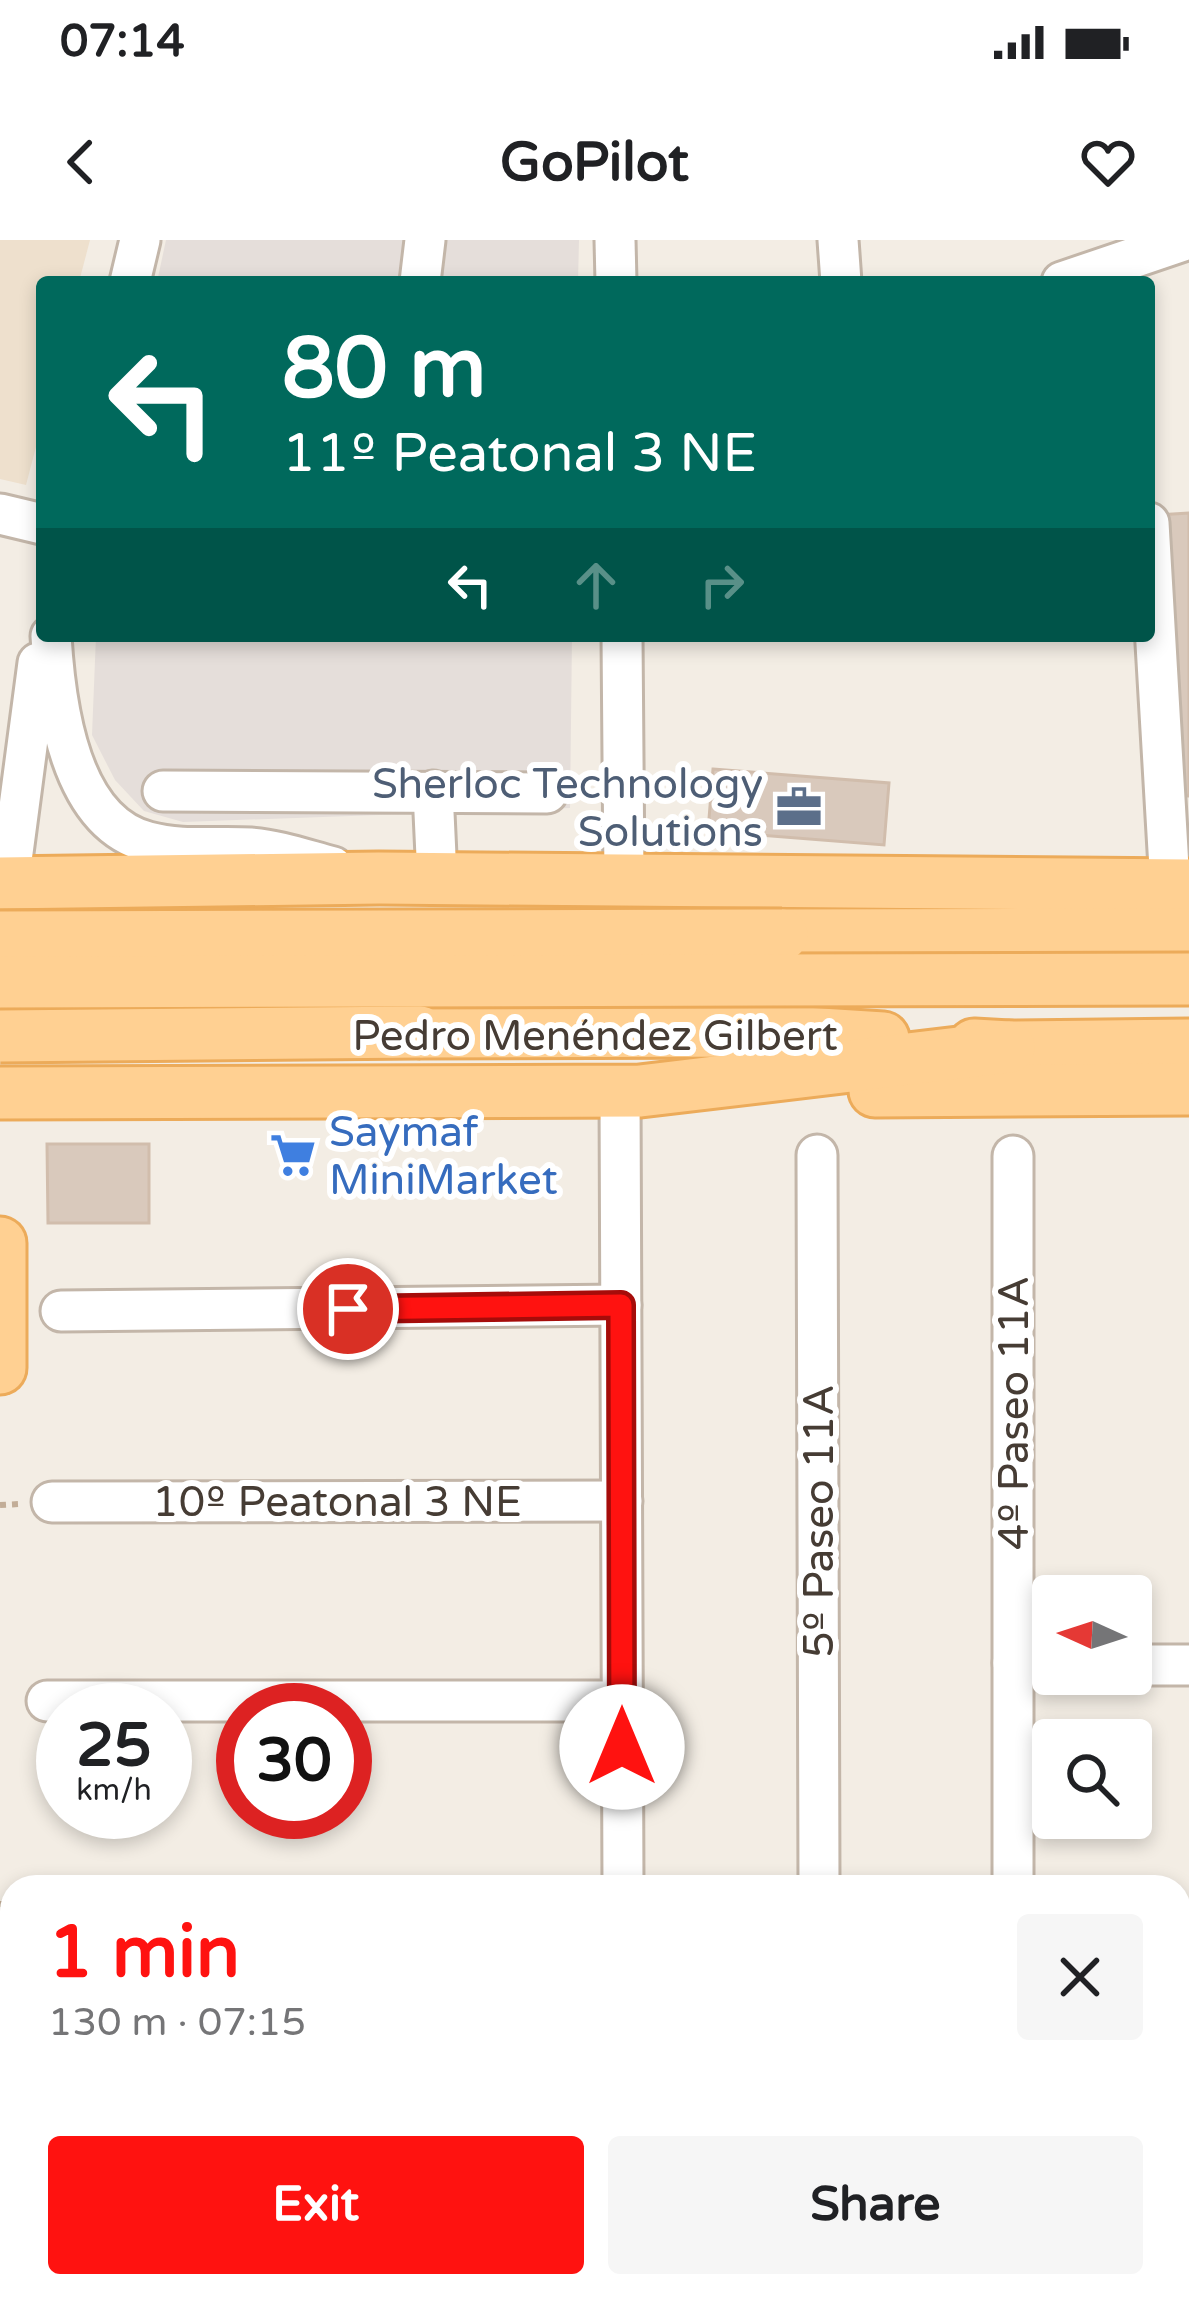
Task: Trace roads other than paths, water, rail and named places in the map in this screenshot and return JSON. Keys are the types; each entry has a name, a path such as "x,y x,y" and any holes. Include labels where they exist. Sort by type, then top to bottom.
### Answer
{"main road":[{"path":"0,1134 4,883 437,878 1179,885"},
{"path":"116,882 89,896 62,925 55,944 56,1028 58,1048 81,1075 125,1093"},
{"path":"0,937 1189,934"},
{"name":"Pedro Menéndez Gilbert","path":"0,982 1189,979"},
{"name":"Pedro Menéndez Gilbert","path":"0,1036 772,1031 1009,1047 1189,1045"},
{"path":"630,1091 1009,1047"},
{"path":"0,1093 1189,1089"},
{"path":"0,1243 0,1368"}],"street":[{"path":"131,276 140,240"},
{"path":"421,276 425,240"},
{"path":"615,240 616,276"},
{"path":"838,240 841,276"},
{"path":"1080,276 1186,240"},
{"path":"0,514 36,523"},
{"path":"1155,584 1178,816 1179,885"},
{"path":"622,642 624,880"},
{"path":"2,754 21,718 44,646"},
{"path":"44,646 76,768 97,807 116,827 144,842 176,848 256,848 379,878"},
{"path":"4,883 44,646"},
{"path":"163,791 547,793"},
{"path":"433,791 437,878"},
{"path":"623,1875 621,1305 630,1091"},
{"name":"5º Paseo 11A","path":"818,1155 819,1875"},
{"name":"4º Paseo 11A","path":"1013,1156 1013,1875"},
{"path":"61,1311 621,1305"},
{"name":"10º Peatonal 3 NE","path":"52,1502 622,1501"},
{"path":"1013,1663 1032,1663"},
{"path":"1152,1665 1189,1665"},
{"path":"192,1701 622,1701"}],"place":[{"name":"Sherloc Technology Solutions","path":"799,807"},
{"name":"Saymaf MiniMarket","path":"293,1155"}]}
